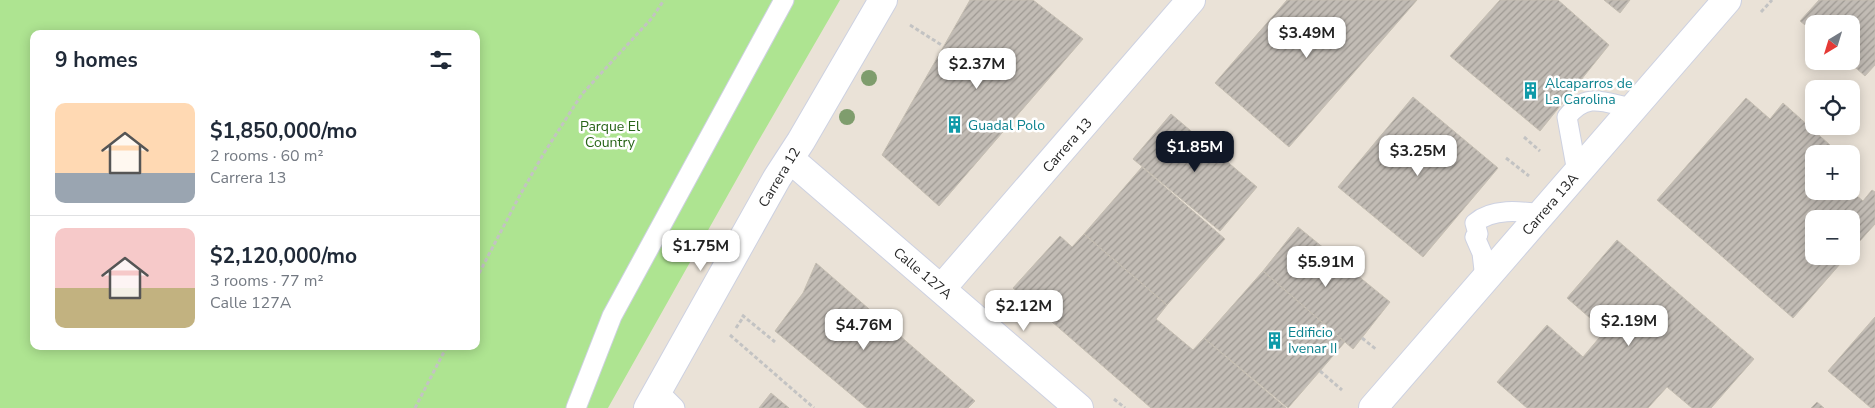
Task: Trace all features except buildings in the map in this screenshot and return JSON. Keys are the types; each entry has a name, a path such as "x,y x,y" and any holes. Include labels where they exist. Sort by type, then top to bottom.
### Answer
{"street":[{"name":"Carrera 12","path":"660,402 709,301 883,0"},
{"name":"Carrera 13","path":"941,290 1192,0"},
{"name":"Carrera 13A","path":"1373,408 1727,0"},
{"name":"Calle 127A","path":"790,159 1079,408"}],"lane":[{"path":"576,408 612,316 784,0"},
{"path":"1577,172 1566,117 1572,109 1581,102 1593,100 1632,108"},
{"path":"1485,279 1482,253 1475,237 1478,234 1475,223 1483,216 1508,212 1519,211 1541,214"}],"path":[{"path":"480,271 544,153 582,94 652,18 664,0"},
{"path":"709,301 775,342"},
{"path":"709,301 814,408"},
{"path":"415,408 445,350"},
{"path":"1107,392 1125,408"}],"green space":[{"name":"Parque El Country","path":"0,0 840,0 608,408 0,408"}],"place":[{"name":"Alcaparros de La Carolina","path":"1531,91"},
{"name":"Guadal Polo","path":"954,125"},
{"name":"Edificio Ivenar II","path":"1274,340"}]}
